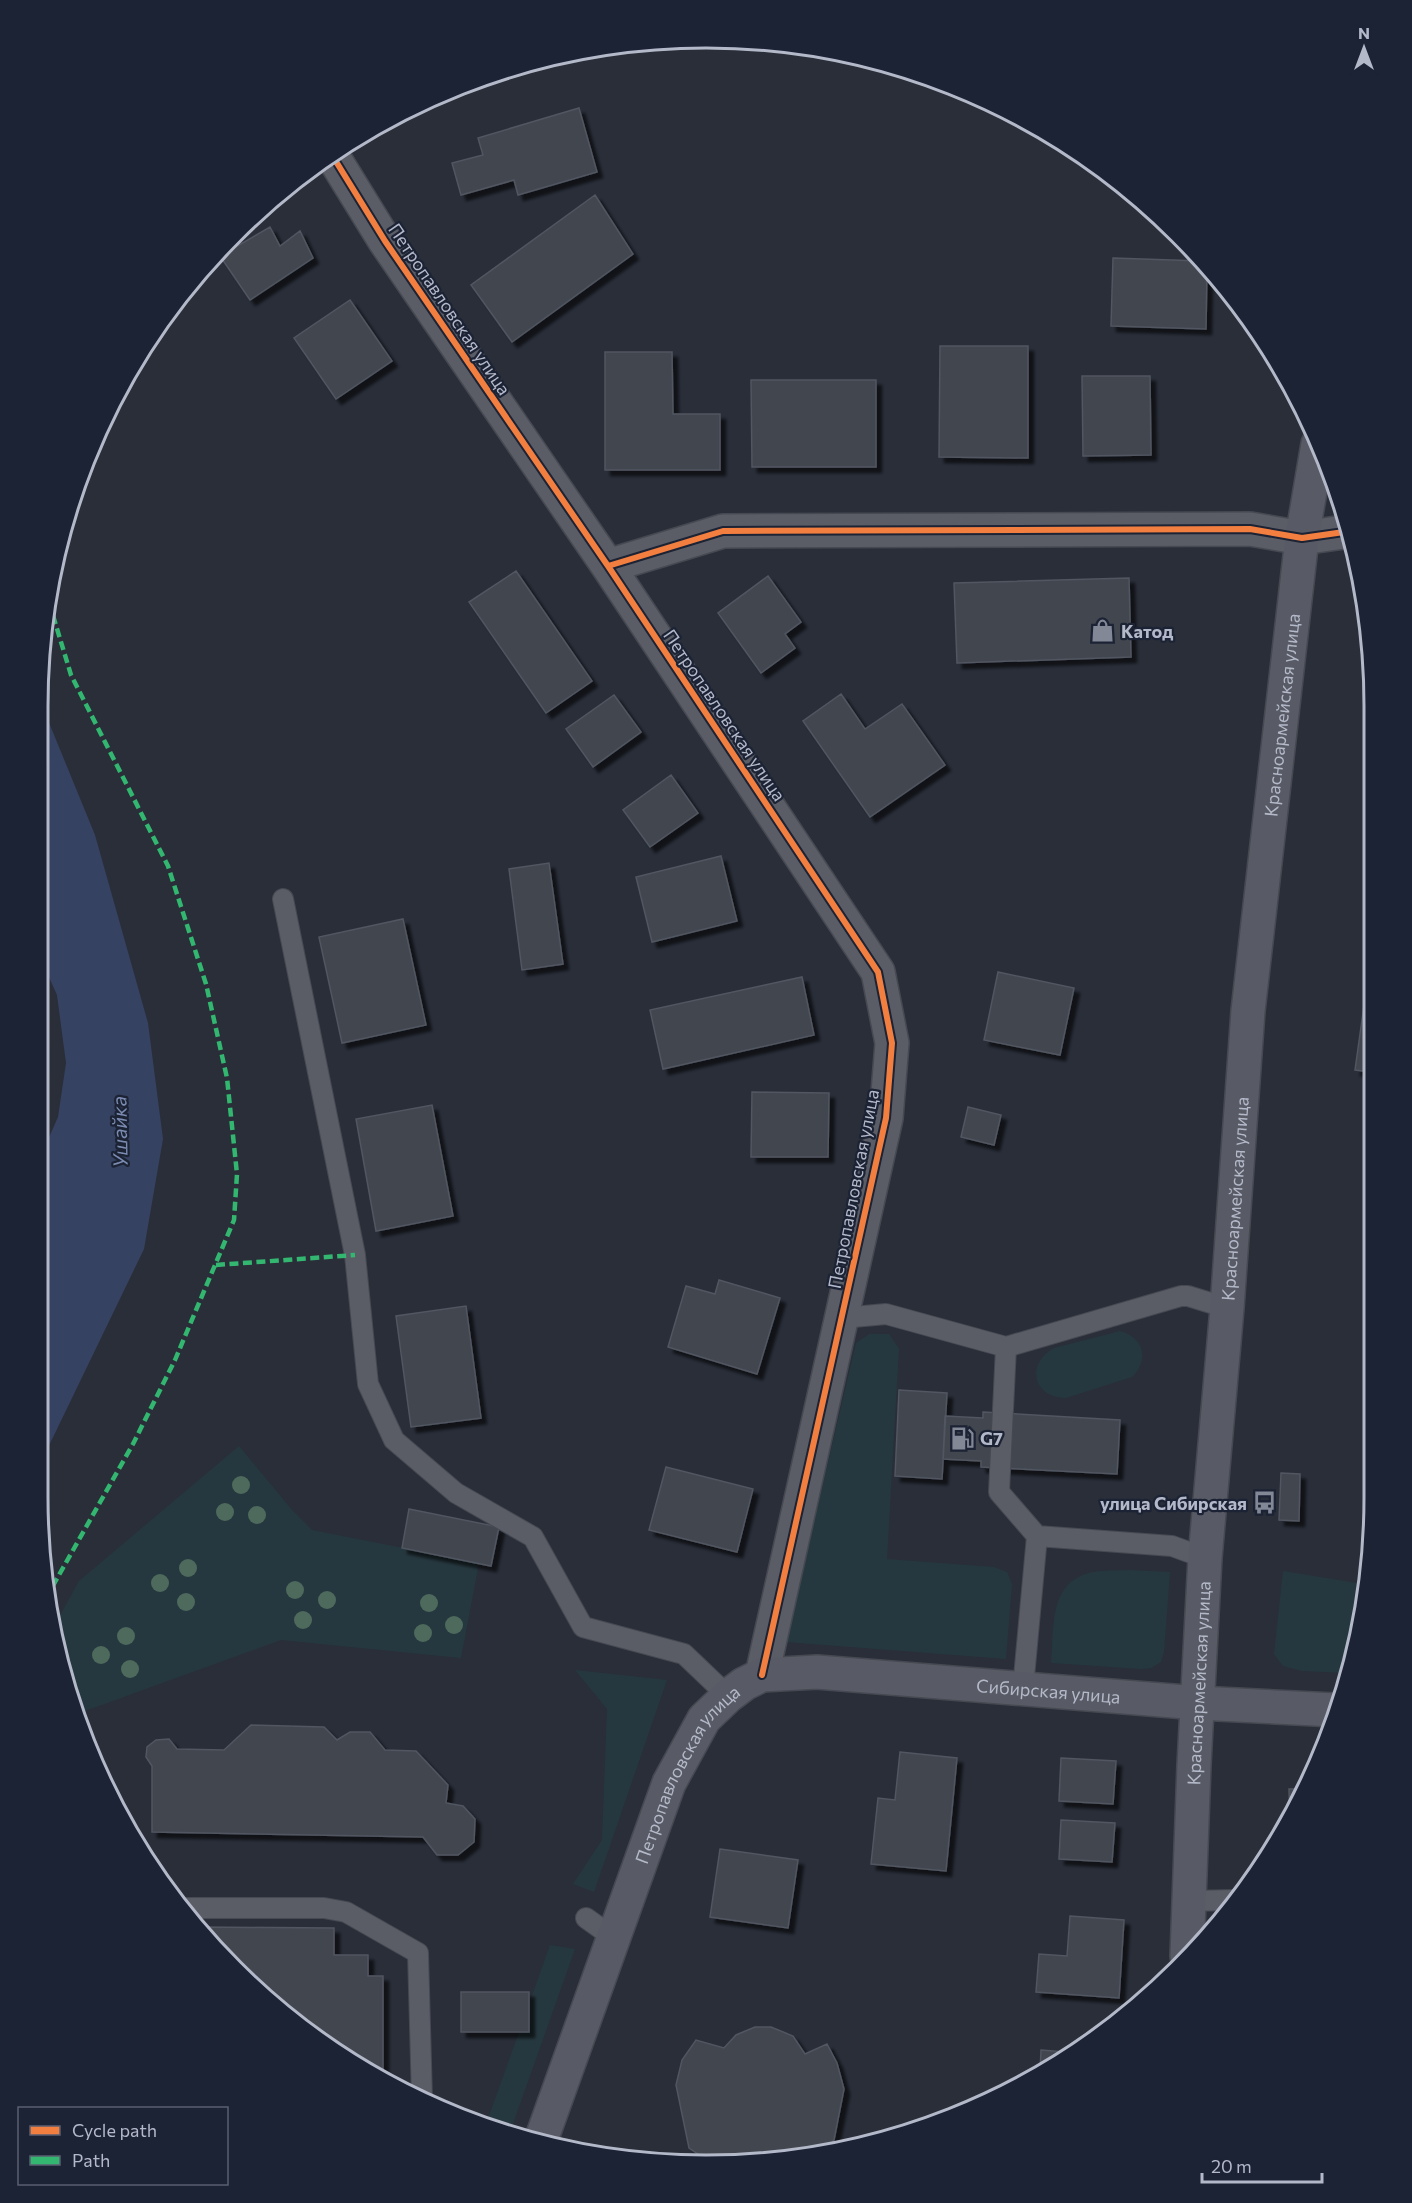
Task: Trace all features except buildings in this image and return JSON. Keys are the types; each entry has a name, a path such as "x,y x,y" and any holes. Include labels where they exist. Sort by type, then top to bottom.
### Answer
{"main road":[{"name":"Красноармейская улица","path":"1188,1945 1205,1558 1227,1308 1248,1011 1302,538 1316,458"},
{"name":"Сибирская улица","path":"762,1675 817,1672 1198,1702 1329,1710"},
{"name":"Петропавловская улица","path":"543,2135 669,1783 704,1719 728,1696 744,1684 762,1675"}],"street":[{"name":"Петропавловская улица","path":"336,162 385,241 608,566 878,972 892,1043 886,1118 762,1675"},
{"path":"608,566 723,531 1250,529 1302,538 1341,532"}],"lane":[{"path":"282,899 355,1255 368,1384 394,1440 456,1493 533,1537 583,1628 684,1654 728,1696"},
{"path":"842,1318 886,1314 1006,1347 1181,1296 1227,1308"},
{"path":"1006,1347 999,1492 1037,1536 1172,1546 1205,1558"},
{"path":"1023,1688 1037,1536"},
{"path":"1190,1901 1226,1900"},
{"path":"192,1908 324,1908 346,1912 418,1953 422,2090"},
{"path":"586,1918 614,1938"}],"shaded area":[{"path":"1120,1331 1135,1339 1142,1350 1141,1364 1132,1377 1066,1398 1055,1397 1040,1386 1036,1371 1045,1355 1054,1348"},
{"path":"869,1334 889,1334 899,1349 887,1559 994,1567 1007,1572 1012,1584 1006,1659 786,1642 856,1343"},
{"path":"239,1446 292,1510 312,1530 479,1563 461,1658 281,1640 84,1711 70,1667 60,1616 79,1581"},
{"path":"1128,1570 1170,1572 1164,1652 1161,1662 1151,1668 1141,1669 1051,1663 1057,1604 1068,1585 1089,1573"},
{"path":"1283,1571 1358,1583 1340,1673 1302,1671 1283,1666 1274,1654"},
{"path":"575,1670 667,1680 594,1892 573,1884 602,1840 607,1709"},
{"path":"550,1945 575,1949 512,2126 488,2118 519,2032 529,2032 529,2004"}],"water":[{"name":"Ушайка","path":"48,720 95,835 148,1023 163,1139 144,1249 48,1448 48,1140 58,1117 66,1063 57,995 48,975"}],"marked path":[{"path":"54,619 71,675 168,866 206,984 227,1078 237,1174 234,1220 175,1360 133,1444 54,1584"},
{"path":"216,1265 355,1255"}],"cycle path":[{"path":"336,162 385,241 608,566 878,972 892,1043 886,1118 762,1675"},
{"path":"608,566 723,531 1250,529 1302,538 1341,532"}],"place":[{"name":"Катод","path":"1103,631"},
{"name":"G7","path":"962,1438"},
{"name":"улица Сибирская","path":"1265,1503"}]}
